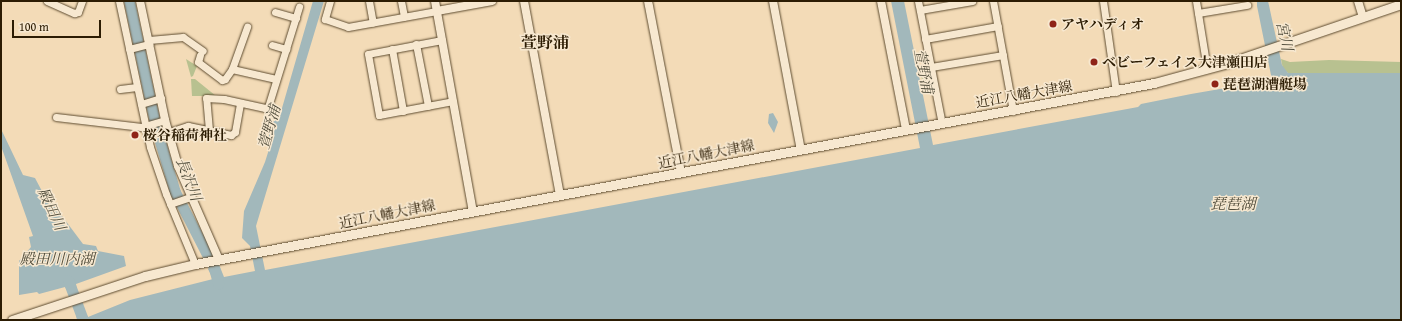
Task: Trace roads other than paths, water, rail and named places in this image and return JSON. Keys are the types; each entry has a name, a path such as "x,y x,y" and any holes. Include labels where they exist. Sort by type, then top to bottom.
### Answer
{"main road":[{"name":"近江八幡大津線","path":"12,320 145,276 218,260 1116,92 1207,69 1401,4"}],"street":[{"path":"47,1 74,13 78,12 82,1"},
{"path":"119,1 146,126 171,204 199,264"},
{"path":"140,1 164,121 169,132 188,198 218,260"},
{"path":"330,1 325,20 348,28 492,1"},
{"path":"368,1 373,23"},
{"path":"401,1 404,17"},
{"path":"435,1 473,212"},
{"path":"524,1 560,195"},
{"path":"648,1 681,173"},
{"path":"773,1 802,150"},
{"path":"881,1 909,130"},
{"path":"918,1 942,124"},
{"path":"920,10 972,1"},
{"path":"993,1 1013,111"},
{"path":"1102,1 1116,92"},
{"path":"1196,1 1207,69"},
{"path":"1358,1 1363,17"},
{"path":"1198,13 1247,5"},
{"path":"209,130 206,98 224,99 265,108 268,107 299,7"},
{"path":"275,12 296,18"},
{"path":"925,39 998,26"},
{"path":"130,48 148,43 183,37 201,53 198,62 222,80 232,69 247,27"},
{"path":"442,40 368,54 370,69 379,115 453,101"},
{"path":"416,44 428,106"},
{"path":"272,45 286,49"},
{"path":"392,49 403,111"},
{"path":"931,67 1003,55"},
{"path":"232,69 276,79"},
{"path":"120,89 137,87"},
{"path":"142,103 160,99"},
{"path":"169,132 188,126 231,135 235,132 240,103"},
{"path":"56,117 146,126 164,121"},
{"path":"171,204 188,198"}],"water":[{"name":"琵琶湖","path":"313,1 324,1 256,226 265,270 920,148 891,1 904,1 933,145 1138,107 1141,104 1191,94 1272,80 1257,6 1257,1 1268,1 1282,65 1288,73 1401,73 1401,320 77,320 76,313 84,311 88,317 130,300 213,279 208,269 220,267 224,277 255,271 250,246 242,238 244,211 265,162 271,143 268,141 271,124 280,115"},
{"path":"773,113 778,122 774,133 768,123 769,114"},
{"name":"殿田川内湖","path":"1,129 23,175 35,178 44,195 47,196 83,244 96,246 98,251 124,256 126,266 76,284 77,293 70,295 65,287 39,294 37,292 19,295 19,261 31,247 29,237 33,236 1,146"}],"waterway":[{"name":"長沢川","path":"129,1 156,128 175,192 214,268 218,283"},
{"name":"殿田川","path":"68,280 83,320"}],"place":[{"name":"アヤハディオ","path":"1053,24"},
{"name":"ベビーフェイス大津瀬田店","path":"1094,62"},
{"name":"琵琶湖漕艇場","path":"1215,84"},
{"name":"桜谷稲荷神社","path":"135,135"}],"district":[{"name":"萱野浦","path":"545,42"}],"water label":[{"name":"宮川","path":"1285,36"}]}
